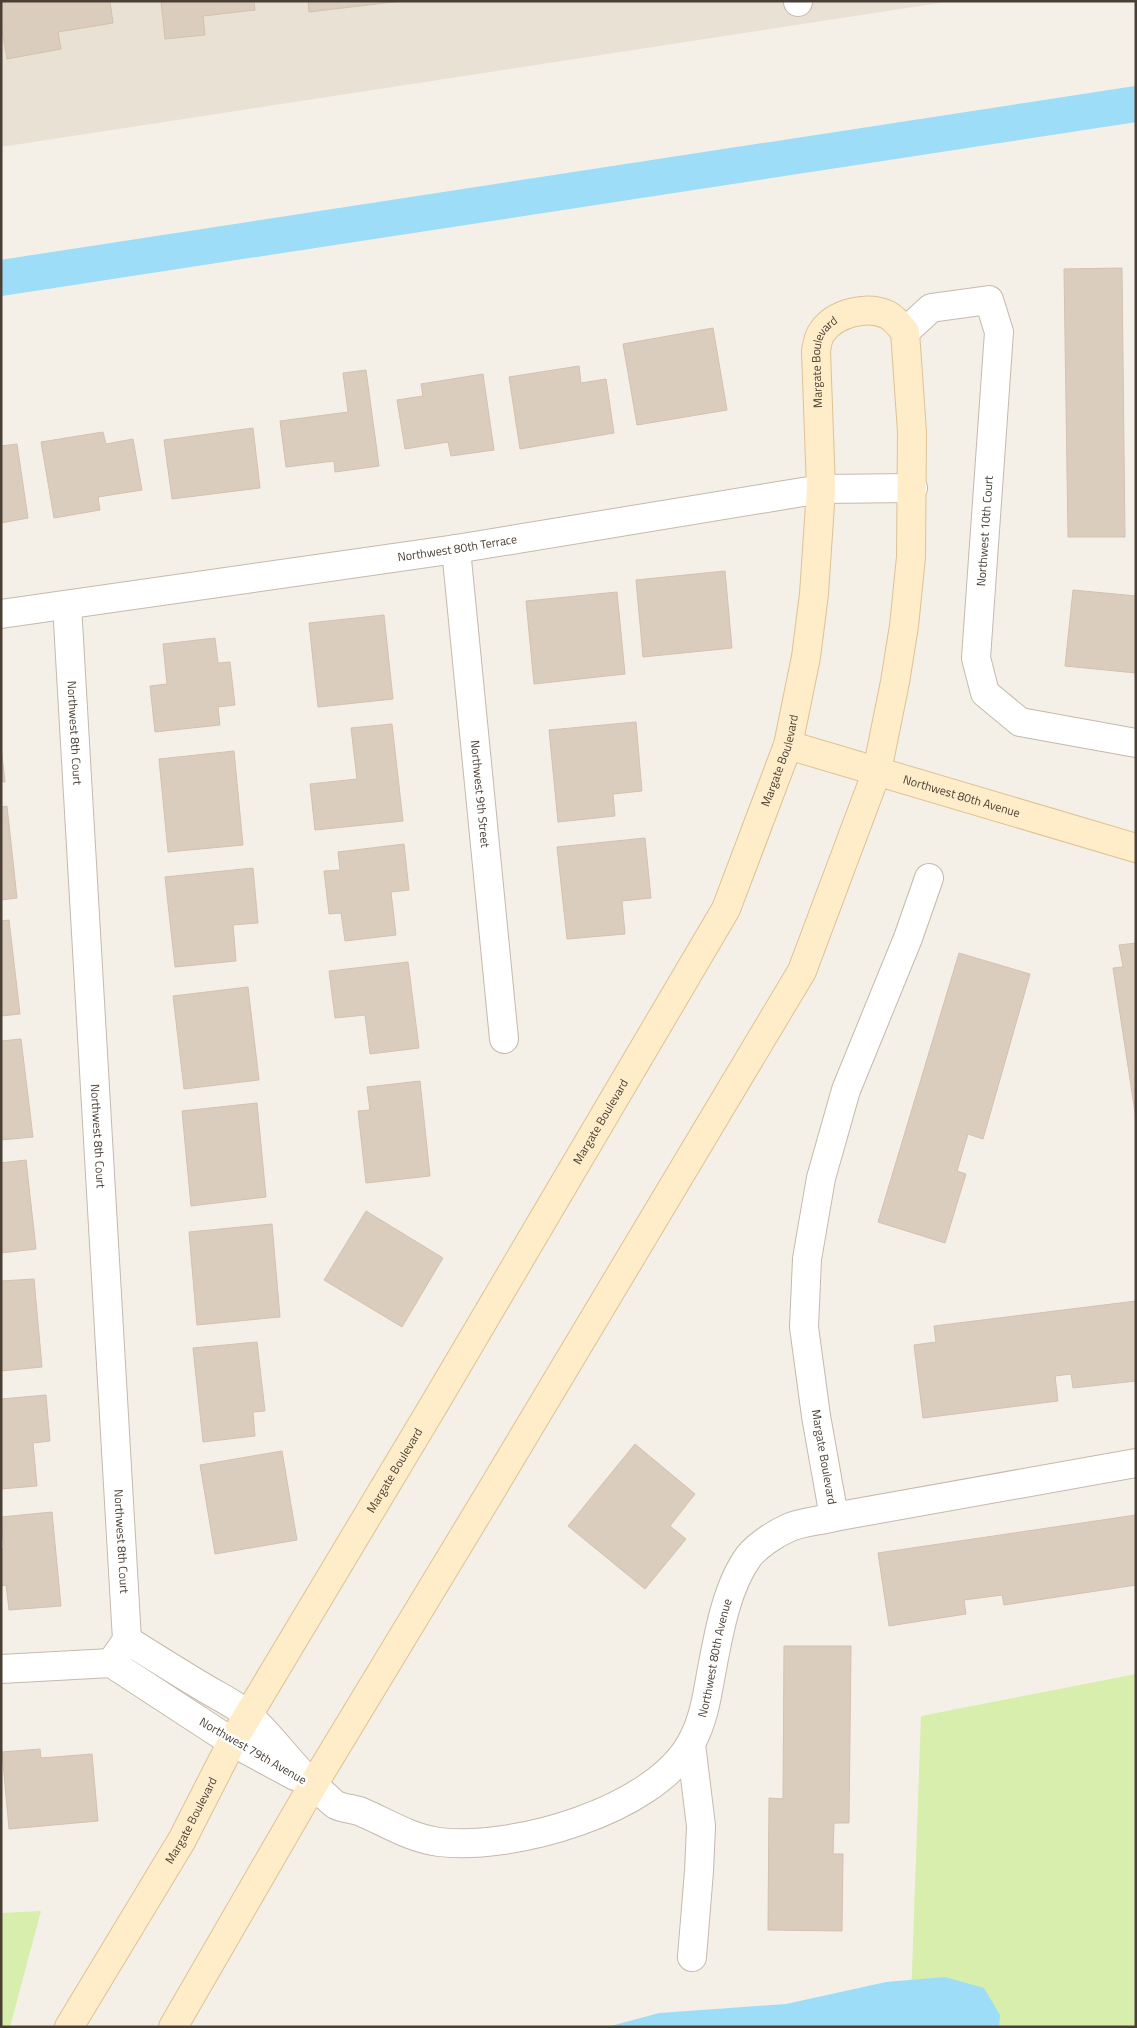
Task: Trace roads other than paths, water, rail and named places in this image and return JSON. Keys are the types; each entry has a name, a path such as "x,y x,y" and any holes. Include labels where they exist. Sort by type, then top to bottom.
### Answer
{"street":[{"name":"Northwest 10th Court","path":"905,332 930,308 990,300 999,332 976,658 985,693 1020,722 1136,743"},
{"name":"Margate Boulevard","path":"69,2027 182,1840 232,1742 435,1403 726,909 788,745 806,657 812,612 821,489 816,351 821,333 844,315 867,311 889,316 899,323 905,332"},
{"path":"173,2027 313,1785 802,971 877,771 904,626 911,557 913,488 912,432 905,332"},
{"name":"Northwest 80th Terrace","path":"1,614 456,549 821,489 913,488"},
{"name":"Northwest 9th Street","path":"456,549 504,1039"},
{"name":"Northwest 8th Court","path":"66,605 127,1640"},
{"name":"Northwest 80th Avenue","path":"788,745 1136,848"},
{"name":"Margate Boulevard","path":"834,1517 816,1416 804,1327 807,1259 821,1178 846,1090 908,938 929,878"},
{"name":"Northwest 80th Avenue","path":"313,1785 336,1805 359,1811 415,1837 441,1842 479,1842 522,1836 562,1827 597,1815 640,1794 675,1766 691,1744 698,1729 705,1704 715,1650 727,1602 738,1575 750,1556 765,1543 789,1528 834,1517 1136,1464"},
{"path":"1,1669 111,1664 127,1640"},
{"name":"Northwest 79th Avenue","path":"127,1640 248,1715 313,1785"},
{"name":"Northwest 79th Avenue","path":"111,1664 232,1742 313,1785"},
{"path":"691,1744 701,1826 699,1881 692,1957"}],"water":[{"path":"945,1977 984,1988 1000,2015 999,2027 607,2027 659,2013 786,2004 886,1982"}],"waterway":[{"path":"1,278 1136,104"}]}
